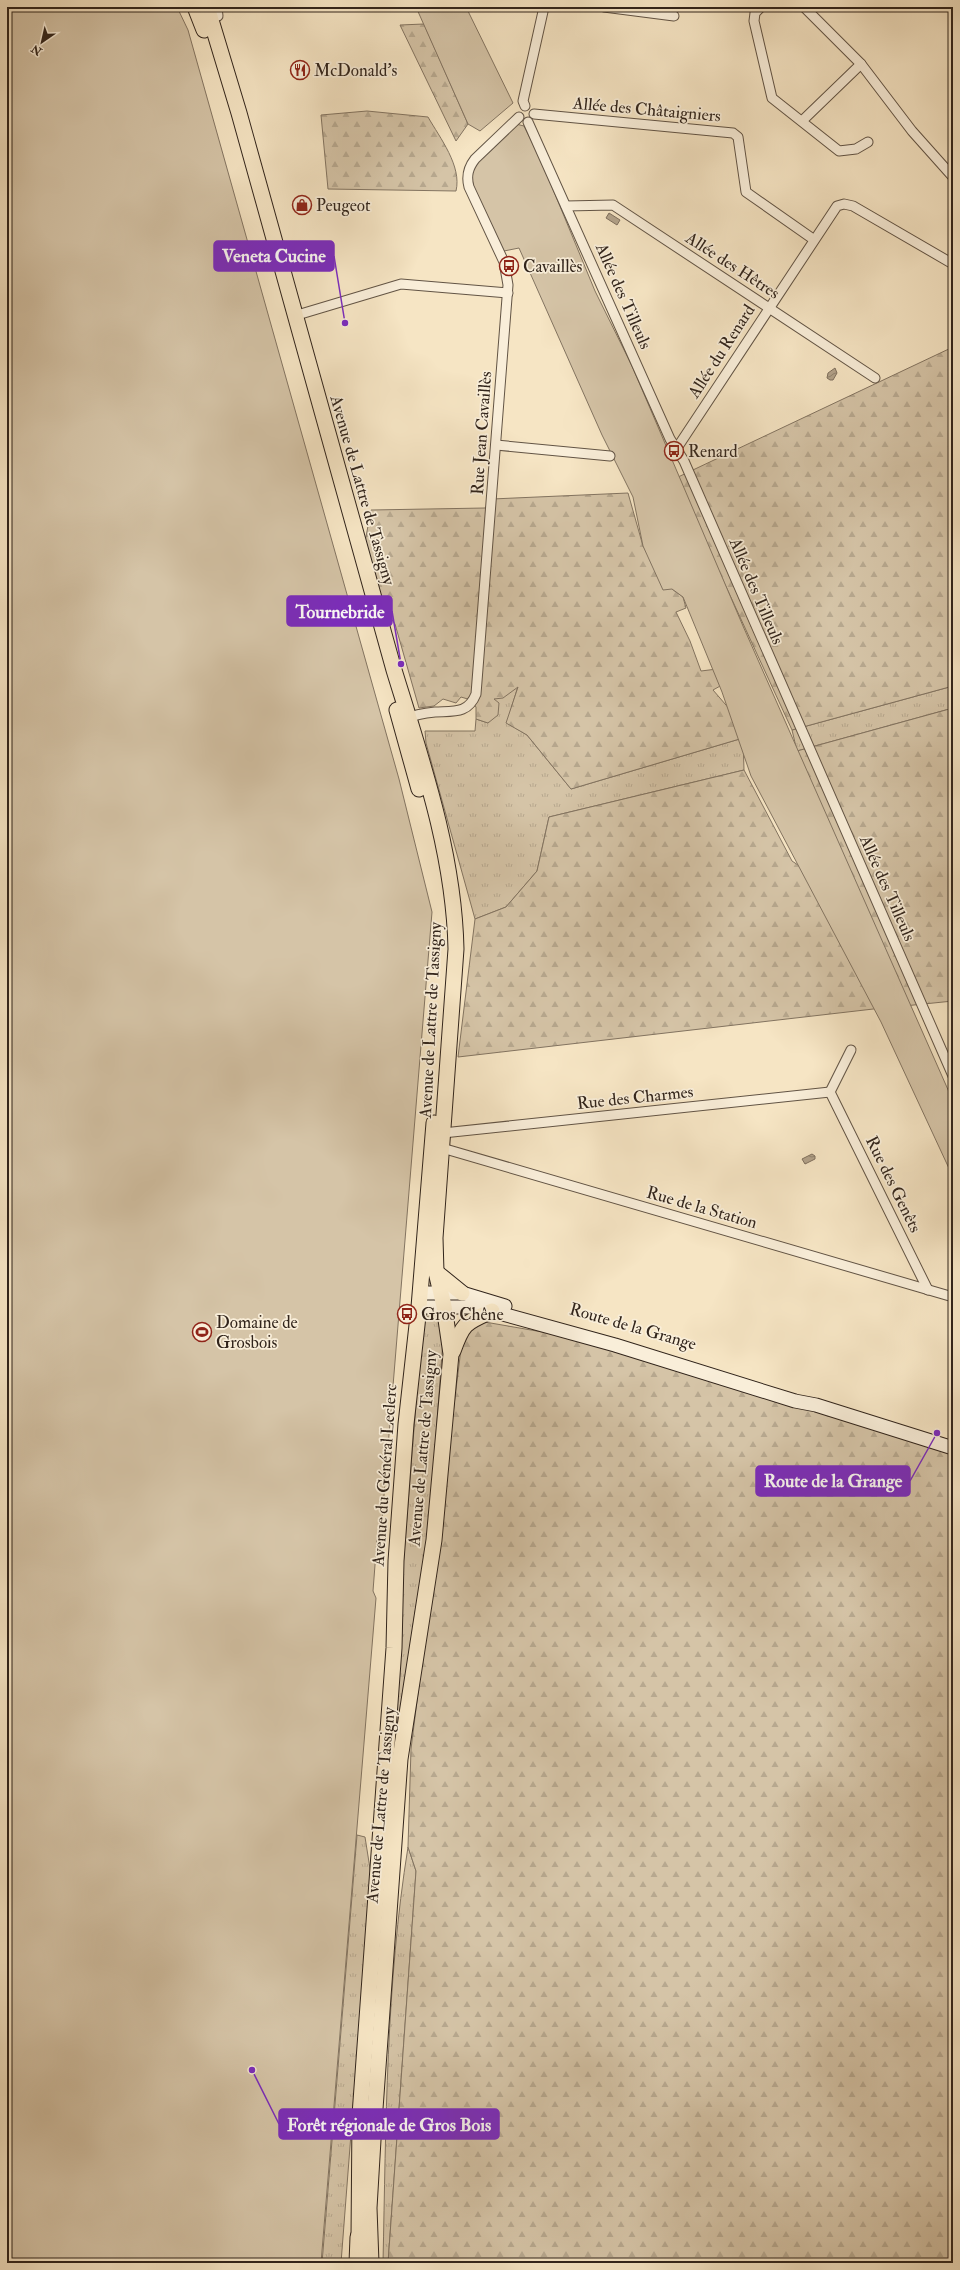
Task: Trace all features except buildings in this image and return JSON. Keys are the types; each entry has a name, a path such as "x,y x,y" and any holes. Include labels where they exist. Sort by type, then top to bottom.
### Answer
{"highway":[{"path":"358,2237 358,2263"}],"main road":[{"path":"195,7 244,167 404,720"},
{"name":"Avenue de Lattre de Tassigny","path":"214,10 239,113 404,720 439,828 450,878 455,920 456,950 435,1238 436,1272 452,1354 434,1540 400,1759 381,2014 369,2208 371,2263"},
{"name":"Avenue du Général Leclerc","path":"358,2237 360,2115 393,1664 396,1561 406,1424 419,1300 448,935 445,896 435,847 404,720"},
{"path":"436,1272 462,1292"},
{"name":"Route de la Grange","path":"442,1299 462,1292 492,1307 615,1346 795,1401 816,1405 953,1448"},
{"path":"419,1300 442,1299"},
{"name":"Route de la Grange","path":"442,1299 477,1307 492,1307 548,1321 799,1393 953,1440"},
{"path":"452,1354 459,1334 467,1323 492,1307"},
{"path":"353,2263 358,2237"}],"street":[{"path":"525,106 524,101 544,7"},
{"path":"604,7 674,16"},
{"path":"761,7 755,13 754,21 772,98 839,151 856,149 868,142"},
{"path":"804,7 860,64 912,131 953,177"},
{"path":"802,122 860,64"},
{"path":"525,106 532,108 534,114 532,119 528,122 522,121 519,117 519,111 525,106"},
{"name":"Allée des Châtaigniers","path":"534,114 733,133 738,137 746,192 813,239"},
{"name":"Rue Jean Cavaillès","path":"404,720 434,712 462,711 471,704 476,694 508,293 507,274 504,262 469,187 468,175 470,166 475,159 519,117"},
{"name":"Allée des Tilleuls","path":"528,122 670,439 677,448 953,1076"},
{"name":"Allée du Renard","path":"677,448 768,307 813,239 837,206 844,204 853,206 953,264"},
{"name":"Allée des Hêtres","path":"566,206 613,205 876,378"},
{"path":"294,316 401,284 508,293"},
{"path":"496,445 610,456"},
{"path":"830,1092 851,1050"},
{"name":"Rue des Charmes","path":"443,1140 830,1092"},
{"name":"Rue des Genêts","path":"830,1092 928,1290"},
{"name":"Rue de la Station","path":"443,1140 953,1297"}],"green space":[{"name":"Domaine de Grosbois","path":"7,7 177,7 188,30 399,779 432,912 381,1532 377,1539 373,1591 376,1598 321,2263 7,2263"},
{"path":"416,7 466,7 513,103 480,131 468,124"},
{"path":"424,24 468,124 456,141 400,25"},
{"path":"367,111 428,117 449,152 453,162 456,172 456,191 328,189 321,115"},
{"path":"516,124 524,126 540,158 595,291 632,366 743,626 953,1101 953,1177 881,1022 751,776 722,692 683,597 672,589 663,590 643,546 633,497 602,435 519,248 504,251 477,198 472,176 473,168 480,157"},
{"path":"953,347 953,686 792,730 676,478"},
{"path":"628,493 643,546 672,589 683,597 686,608 676,612 690,641 701,671 717,669 722,685 713,690 732,712 743,738 571,789 527,735 506,723 518,687 503,698 494,699 499,703 498,715 488,723 476,719 476,707 471,700 461,697 456,703 443,699 434,706 419,708 395,624 385,610 365,542 371,510 485,508 492,499"},
{"path":"518,686 507,723 527,735 571,789 743,738 744,770 549,817 537,871 506,907 475,919 426,743 425,731 475,731 476,719 488,723 493,699"},
{"path":"953,686 953,708 797,751 792,730"},
{"path":"953,708 953,1001 904,1006 797,751"},
{"path":"744,770 792,861 816,877 882,1008 458,1057 475,919 506,907 537,871 549,817"},
{"path":"434,1315 440,1316 443,1340 427,1558 415,1612 392,1775 400,1604 423,1317"},
{"path":"479,1321 554,1334 953,1450 953,2263 388,2263 416,1871 408,1847 411,1749 461,1349 469,1329"},
{"path":"357,1835 365,1837 371,1875 341,2263 322,2263"},
{"path":"408,1847 416,1871 388,2263 383,2263 386,2106 391,2002 395,1950"}],"water":[{"path":"609,213 620,220 617,225 606,218"},
{"path":"835,368 837,373 833,380 830,380 827,378 828,373"},
{"path":"812,1154 815,1156 815,1159 805,1164 802,1159"}],"place":[{"name":"McDonald's","path":"300,70"},
{"name":"Peugeot","path":"302,205"},
{"name":"Cavaillès","path":"509,266"},
{"name":"Veneta Cucine","path":"345,323"},
{"name":"Renard","path":"674,451"},
{"name":"Tournebride","path":"401,664"},
{"name":"Gros Chêne","path":"407,1314"},
{"name":"Domaine de Grosbois","path":"202,1332"},
{"name":"Route de la Grange","path":"937,1433"},
{"name":"Forêt régionale de Gros Bois","path":"252,2070"}]}
